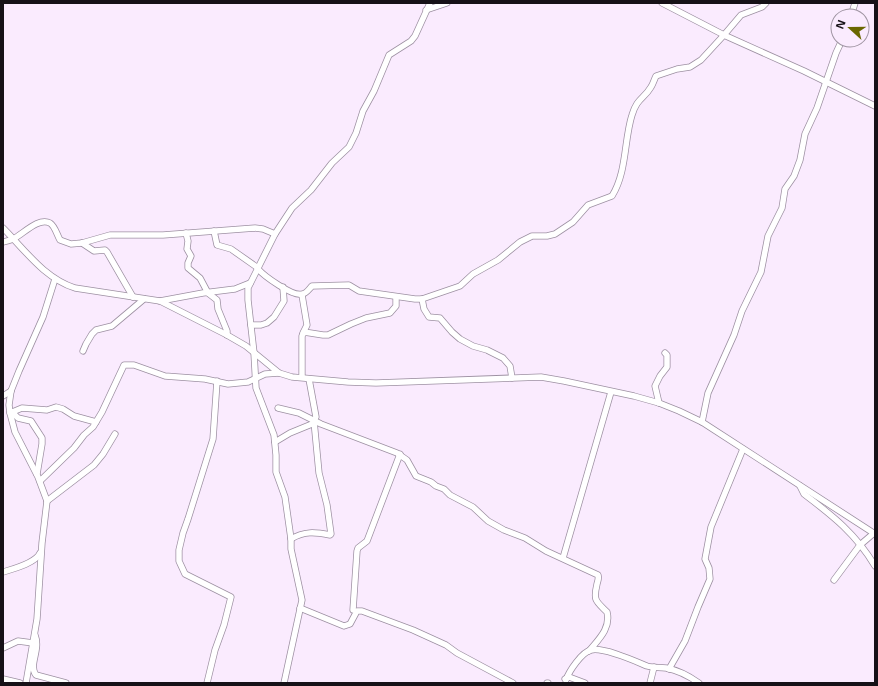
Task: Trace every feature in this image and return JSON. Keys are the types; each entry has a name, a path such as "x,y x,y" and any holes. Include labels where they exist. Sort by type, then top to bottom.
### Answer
{"street":[{"path":"284,683 302,600 291,549 285,496 276,472 275,442 272,427 258,397 248,292 250,283 275,234 292,208 311,190 332,163 349,147 356,133 363,111 374,92 386,59 395,50 411,41 415,36 430,3"},
{"path":"426,10 447,3"},
{"path":"662,3 724,35 875,106"},
{"path":"214,231 217,245 231,249 258,268 263,274 294,293 302,294 312,286 349,285 359,291 396,298 422,299 460,286 473,274 498,260 520,242 532,236 547,236 555,234 573,222 588,205 612,196 621,174 631,116 637,101 651,87 656,76 677,69 690,67 701,60 741,15 762,7 766,3"},
{"path":"702,422 708,393 734,335 742,311 762,272 768,236 782,208 785,190 794,176 805,134 817,108 838,48"},
{"path":"3,242 14,239 36,224 49,223 62,242 71,244 82,243 110,235 163,235 255,228 275,234"},
{"path":"3,228 42,270 55,280 75,288 160,301 235,289 250,283"},
{"path":"186,233 188,241 187,249 191,256 188,263 188,268 200,278 208,293 217,300 217,307 227,331 227,335"},
{"path":"82,243 94,251 105,250 107,252 122,277 124,284 133,297"},
{"path":"26,683 37,619 47,502 37,474 15,432 9,404 11,391 42,318 55,280"},
{"path":"251,325 261,325 267,323 274,317 284,302 283,287"},
{"path":"302,294 307,325 303,334 301,346 302,377"},
{"path":"303,334 306,331 328,335 366,318 390,313 396,306 396,298"},
{"path":"83,351 92,334 96,330 112,326 144,299"},
{"path":"422,299 424,309 429,317 440,318 452,332 464,341 503,358 510,366 512,378"},
{"path":"160,301 246,346 279,373"},
{"path":"659,403 655,388 660,376 668,366 667,355 665,353"},
{"path":"40,481 93,427 124,365 134,365 165,376 217,381 228,384 248,382 265,374 279,373 292,377 376,383 541,377 551,378 659,403 702,422 875,533 860,545 834,580"},
{"path":"291,539 300,534 331,534 327,505 319,473 314,402 309,378"},
{"path":"207,683 214,650 224,625 231,597 185,574 179,561 179,550 182,533 188,519 213,439 217,381"},
{"path":"3,396 11,391"},
{"path":"563,558 612,392"},
{"path":"11,413 22,408 47,410 56,407 63,409 74,416 96,422"},
{"path":"278,408 299,413 321,424 400,454 407,460 416,476 444,489 450,495 473,507 494,525 525,538 534,544 598,575 599,578 595,596 598,605 607,612 607,627 600,639 573,667 565,681"},
{"path":"11,413 18,418 30,421 42,438 37,474"},
{"path":"275,442 290,433 312,424 315,421"},
{"path":"47,502 94,465 103,454 114,434"},
{"path":"670,669 685,641 710,579 709,568 705,559 711,527 743,449"},
{"path":"353,610 357,551 367,541 400,454"},
{"path":"800,486 804,494 848,530 875,566"},
{"path":"3,572 20,568 39,556 42,550"},
{"path":"300,608 344,626 350,624 357,611 362,611 413,630 446,646 502,681 513,683"},
{"path":"34,634 37,641 36,658 33,665 34,672 36,674 66,683"},
{"path":"3,648 18,641 33,643"},
{"path":"589,650 608,652 654,667 670,669 686,675 699,683"},
{"path":"650,683 654,667"},
{"path":"565,681 570,677 585,683"},
{"path":"3,679 20,683"}]}
